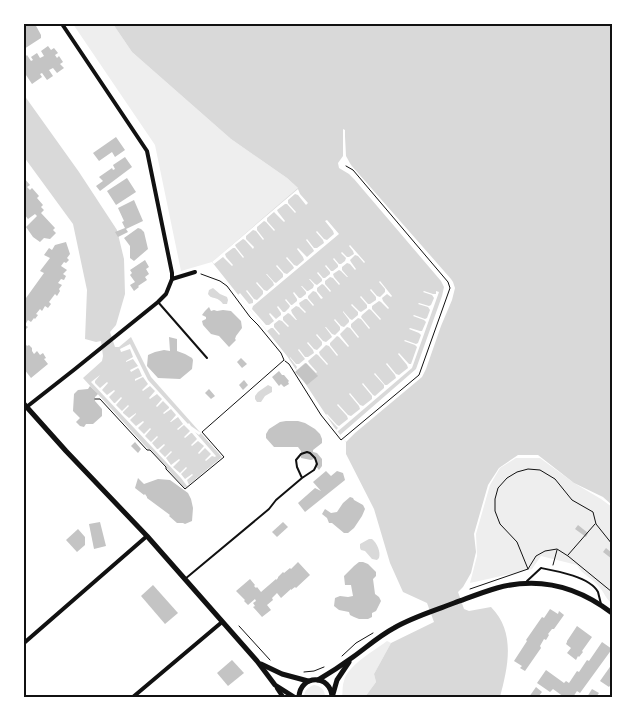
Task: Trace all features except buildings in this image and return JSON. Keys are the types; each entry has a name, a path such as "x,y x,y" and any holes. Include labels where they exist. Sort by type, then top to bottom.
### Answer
{"main road":[{"path":"25,407 148,536 257,661 275,685 294,697"},
{"path":"257,661 282,674 308,681 318,680 394,628 412,619 497,588 525,583 542,582 564,588 584,596 612,613"},
{"path":"332,697 337,680 353,657"},
{"path":"318,680 328,685 332,697"},
{"path":"298,697 301,687 308,681"}],"street":[{"path":"25,407 158,302 166,294 172,279 168,246 147,151 62,24"},
{"path":"172,279 195,272"},
{"path":"24,643 148,536"},
{"path":"133,697 222,622"},
{"path":"275,685 283,697"}],"lane":[{"path":"158,302 207,358"},
{"path":"185,578 248,528 276,500 314,470 316,461 310,453 301,454 296,460 302,478"},
{"path":"525,583 541,568 552,570 586,581 598,592 601,605"}],"path":[{"path":"195,272 220,281 227,286 289,364 321,414 341,440 418,375 450,288 448,282 436,267 353,170 346,166"},
{"path":"95,399 100,399 185,489 224,457 202,432 284,360"},
{"path":"528,570 517,542 500,524 495,511 495,499 498,488 507,478 517,472 528,469 540,470 556,479 572,500 593,512 596,524 612,544"},
{"path":"568,556 596,524"},
{"path":"552,570 557,549"},
{"path":"239,626 250,640 272,661"},
{"path":"341,656 356,643 378,629"},
{"path":"302,672 314,671 328,666"}],"shaded area":[{"path":"73,24 113,24 132,52 231,139 287,178 298,189 212,262 181,271 155,145"},
{"path":"113,24 612,24 612,505 603,497 574,483 538,455 518,455 499,468 488,485 474,534 476,552 471,573 458,592 464,609 469,611 491,607 504,627 508,650 500,697 365,697 376,682 374,674 391,643 434,622 427,603 403,592 390,563 374,509 346,454 346,442 287,356 212,262 298,188 287,178 231,139 132,52"},
{"path":"24,95 79,172 117,230 124,259 125,294 116,325 110,332 115,347 119,347 131,337 151,377 222,457 185,488 83,378 102,361 101,341 96,342 85,339 87,290 73,224 24,157"},
{"path":"213,288 227,297 227,304 223,304 220,300 209,296 209,290"},
{"path":"268,385 272,387 272,392 265,396 261,402 257,402 255,396"},
{"path":"516,458 540,458 574,483 612,507 612,604 597,585 577,565 541,556 532,569 470,583 477,556 476,534 490,485 500,468"},
{"path":"369,539 374,541 378,548 379,558 377,560 372,559 360,548 360,544"},
{"path":"387,641 391,643 374,674 376,682 365,697 342,697 343,683 346,675 362,659"},
{"path":"314,685 322,689 325,697 304,697 307,690"}],"pier":[{"path":"343,129 345,130 346,156 351,165 451,279 455,288 422,377 346,442 340,435 416,369 444,287 441,281 354,179 339,168 338,163 343,156"},
{"path":"298,189 308,203 306,205 295,194 288,200 288,203 295,213 285,204 277,210 284,222 274,212 267,218 274,231 264,221 257,227 263,240 253,230 246,236 246,239 254,247 253,249 243,239 235,245 243,258 233,248 225,254 232,266 223,257 214,264 212,262"},
{"path":"327,220 339,234 253,306 252,309 266,325 274,321 270,313 276,319 281,315 278,306 283,312 289,308 290,306 286,299 291,305 297,301 294,292 299,298 306,294 301,286 307,291 313,288 314,285 309,279 317,285 322,281 318,272 323,278 330,274 326,265 331,271 338,267 334,258 341,264 346,258 342,252 347,257 354,254 350,245 365,262 355,255 350,260 355,270 347,263 342,267 342,270 348,277 339,270 333,274 339,285 330,277 325,281 325,284 330,292 322,284 317,288 317,291 323,298 321,299 313,291 308,298 313,306 307,299 299,303 305,313 296,306 291,310 297,320 288,313 283,317 283,320 288,327 279,320 274,324 279,335 273,328 267,331 238,295 240,293 249,304 253,303 247,290 257,300 263,294 263,291 257,282 267,291 274,285 266,274 276,283 283,277 277,265 287,274 294,268 287,257 297,266 304,260 298,248 307,257 314,251 307,239 314,248 317,248 324,243 317,231 327,240 334,234 325,221"},
{"path":"380,281 392,296 387,294 382,298 388,309 379,301 372,306 372,309 381,319 369,309 361,317 369,329 358,318 351,324 351,327 358,338 347,327 340,334 348,347 337,336 330,345 337,356 326,345 319,352 327,365 316,354 308,361 316,373 305,363 297,370 290,357 296,364 299,364 305,359 299,349 305,357 314,353 307,343 317,350 322,345 322,342 317,334 326,342 332,337 325,327 335,335 340,330 340,327 335,319 344,327 349,322 343,311 352,320 358,315 358,312 352,304 361,312 367,308 367,305 360,297 368,304 376,300 371,289 380,297 385,292 385,289"},
{"path":"424,291 433,294 436,294 436,291 439,292 412,368 337,432 338,428 327,414 339,426 348,419 338,404 351,416 360,409 350,393 363,406 372,399 372,396 363,383 375,396 384,388 384,385 375,373 387,385 396,378 387,363 399,375 408,368 399,353 411,364 417,347 404,341 418,343 421,335 409,329 422,331 426,322 413,316 427,318 430,310 428,307 418,304 429,306 434,298"},
{"path":"130,344 148,380 188,424 201,433 199,435 195,432 215,457 212,456 206,461 211,454 205,448 198,453 204,446 198,441 191,445 197,439 192,433 184,437 190,431 184,425 177,429 183,424 178,417 170,422 176,415 171,409 163,413 169,407 163,401 156,406 162,399 157,394 149,398 155,391 150,386 142,390 148,384 143,377 135,381 135,379 142,376 139,369 131,372 130,370 138,366 133,359 126,362 133,357 130,349 121,352 120,349"},
{"path":"100,375 95,383 100,388 107,382 102,390 107,395 115,391 109,397 114,403 122,398 116,405 122,411 129,406 123,413 129,418 136,413 130,420 136,426 144,422 138,428 144,434 151,429 145,436 151,442 158,437 152,443 157,449 165,445 159,451 165,457 172,452 166,458 171,465 179,459 173,467 180,473 187,468 181,474 185,479 193,475 187,480 189,485 187,486 91,382"}]}
